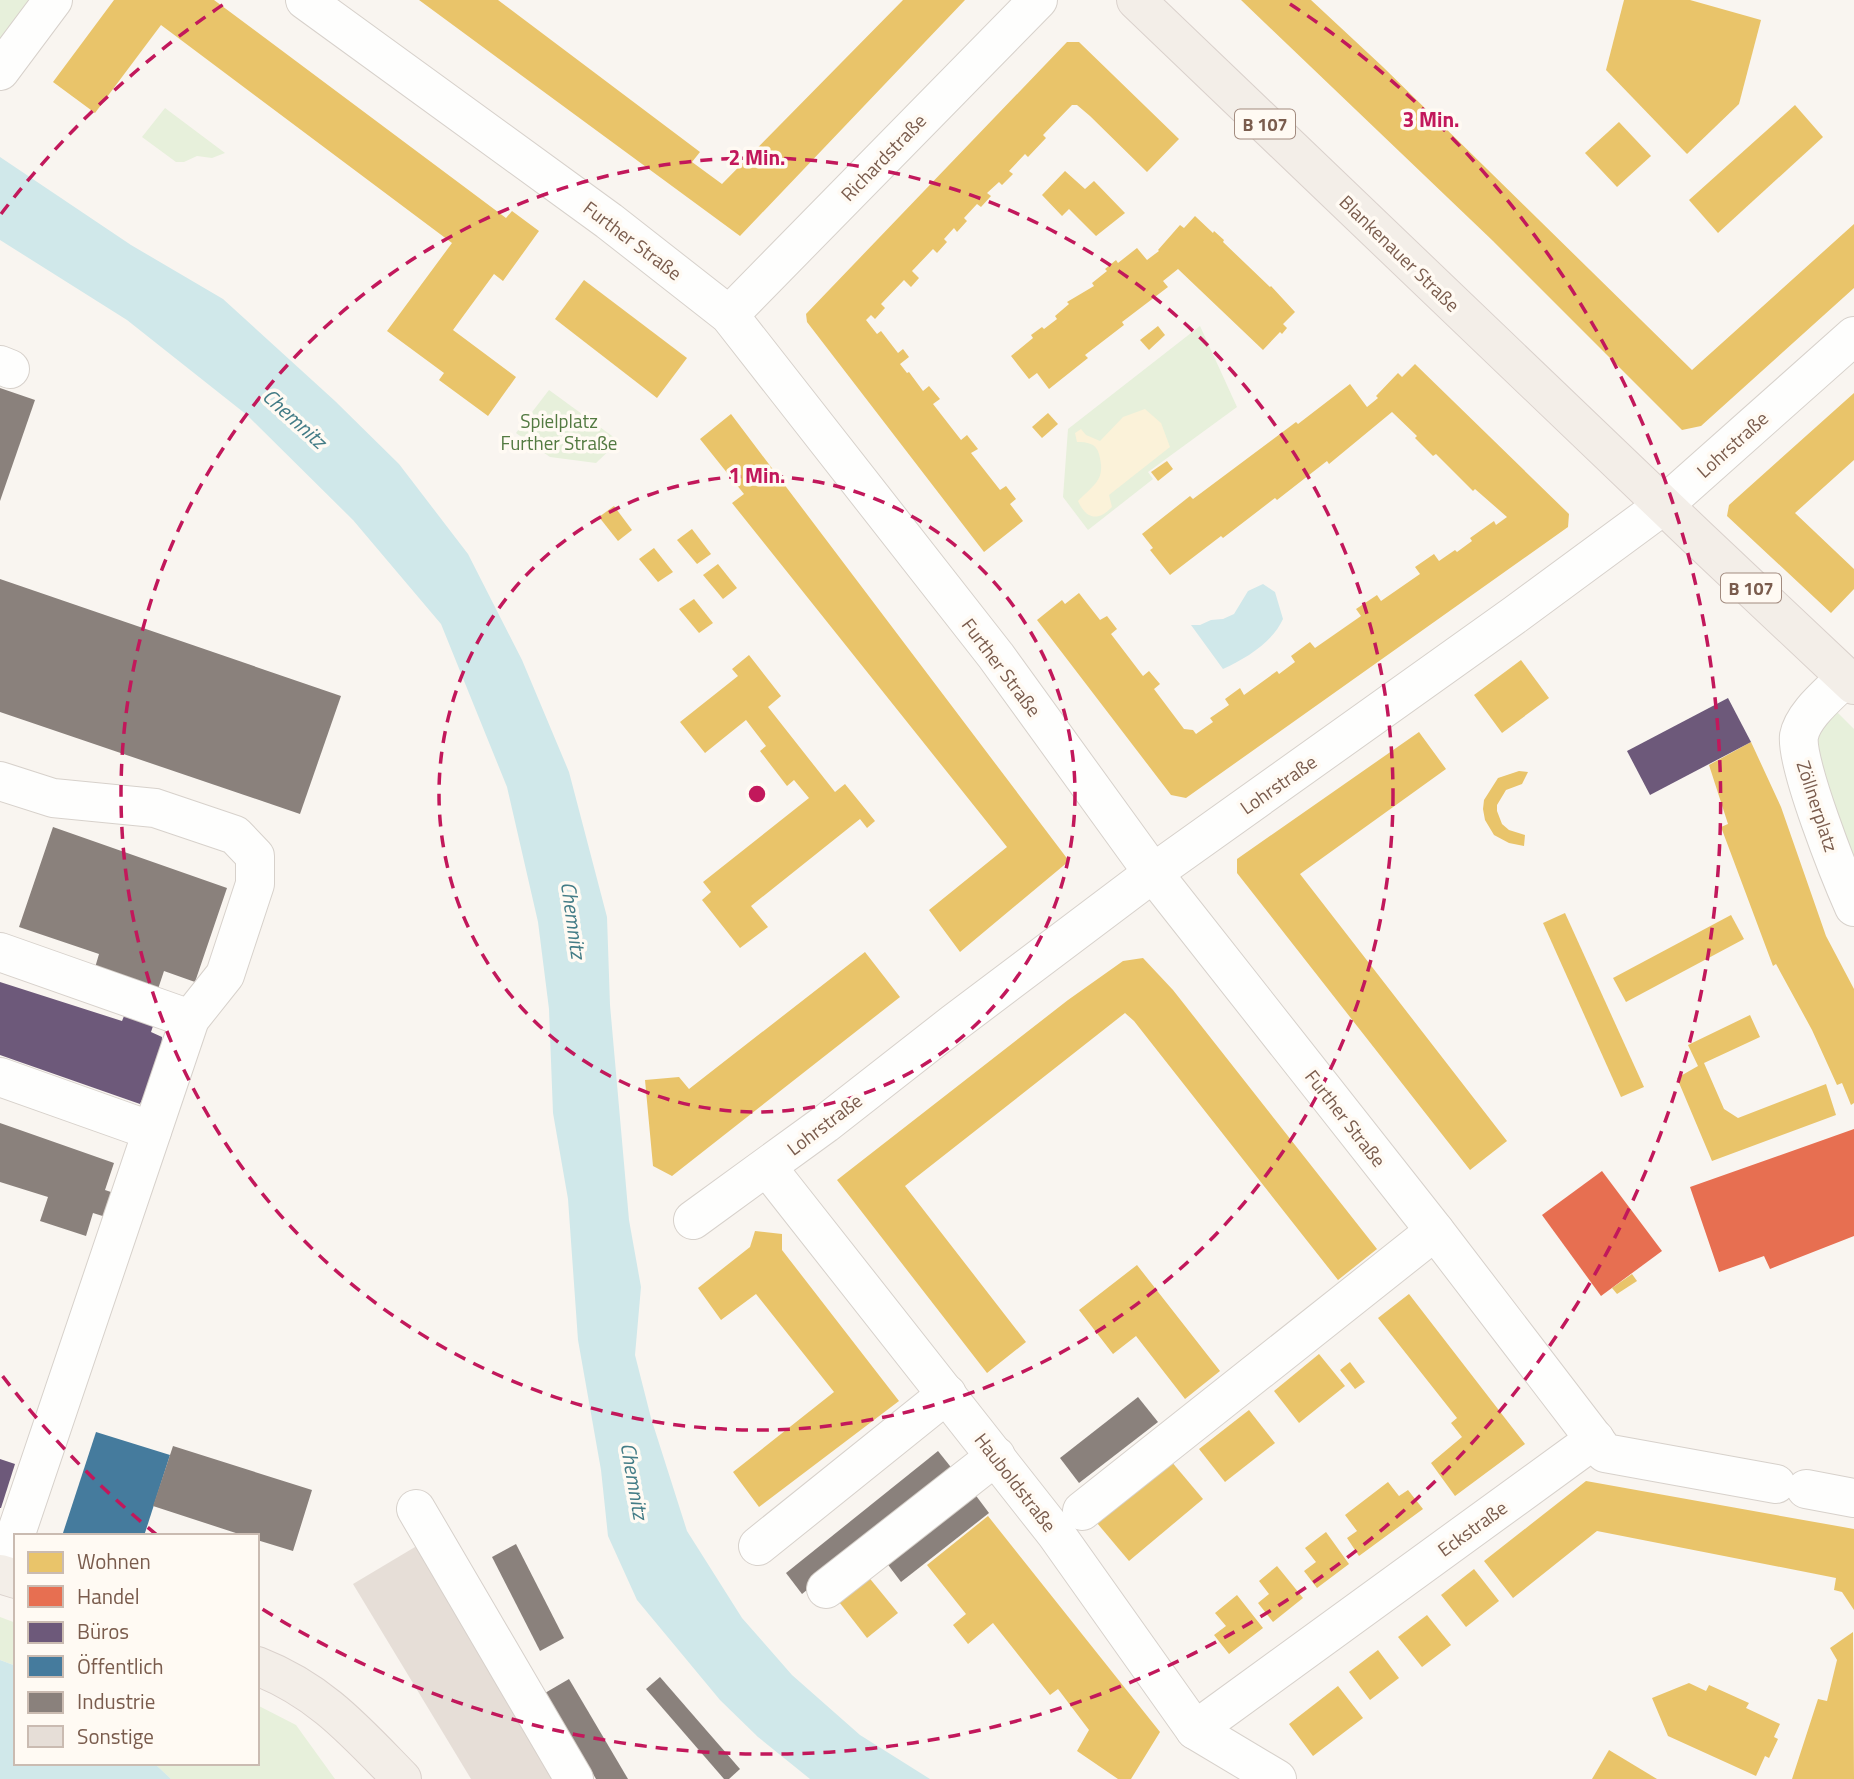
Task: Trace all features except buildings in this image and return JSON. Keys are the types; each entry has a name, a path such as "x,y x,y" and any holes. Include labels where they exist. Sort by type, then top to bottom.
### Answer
{"main road":[{"name":"Blankenauer Straße","path":"1136,0 1664,505"},
{"name":"Zöllnerplatz","path":"1664,505 1850,681"},
{"path":"259,1667 284,1676 332,1707 402,1779"}],"street":[{"path":"0,71 53,0"},
{"name":"Further Straße","path":"306,0 609,220 729,315 996,656 1153,873 1595,1439"},
{"name":"Richardstraße","path":"729,315 1038,0"},
{"name":"Lohrstraße","path":"693,1220 767,1167 1153,873 1664,505 1854,336"},
{"name":"Zöllnerplatz","path":"1850,681 1813,712 1804,724 1799,738 1802,764 1854,907"},
{"path":"0,781 53,797 155,808 235,835 255,856 256,884 225,975 190,1019 20,1534"},
{"path":"0,952 190,1019"},
{"path":"0,1077 152,1131"},
{"name":"Hauboldstraße","path":"767,1167 1056,1534 1195,1730 1277,1779"},
{"path":"1082,1511 1435,1231"},
{"path":"758,1546 947,1394"},
{"path":"1595,1439 1605,1454 1854,1498"},
{"name":"Eckstraße","path":"1195,1730 1595,1439"},
{"path":"826,1589 996,1457"},
{"path":"416,1510 574,1779"},
{"path":"6,1576 14,1552"}],"green space":[{"path":"0,0 61,0 0,82"},
{"path":"165,108 225,153 212,158 197,156 184,162 176,162 142,137"},
{"path":"1200,326 1237,407 1148,472 1153,479 1088,530 1063,497 1068,429"},
{"name":"Spielplatz Further Straße","path":"549,390 619,441 596,463 550,457 516,433"},
{"path":"1829,704 1854,729 1854,861 1834,815 1812,731"},
{"path":"0,1617 14,1622 14,1665 0,1660"},
{"path":"259,1706 296,1725 335,1779 171,1779 156,1765 259,1765"}],"sand":[{"path":"1145,409 1161,423 1170,447 1109,495 1112,507 1107,512 1097,516 1089,515 1078,501 1098,480 1101,463 1096,447 1077,442 1075,433 1081,429 1086,435 1100,441 1123,417"}],"water":[{"name":"Chemnitz","path":"0,157 131,245 223,299 335,401 399,464 468,554 522,660 569,772 607,917 610,1005 629,1220 641,1287 635,1355 651,1418 687,1531 742,1618 792,1675 860,1735 930,1779 810,1779 758,1737 720,1700 637,1600 608,1536 601,1470 578,1340 568,1199 553,1113 549,1009 538,922 507,787 441,624 353,520 247,415 127,320 0,240"},
{"path":"1263,584 1275,592 1283,619 1265,642 1249,655 1223,669 1191,625 1200,625 1234,614 1248,591"},
{"path":"0,1660 14,1665 14,1765 156,1765 171,1779 0,1779"}]}
